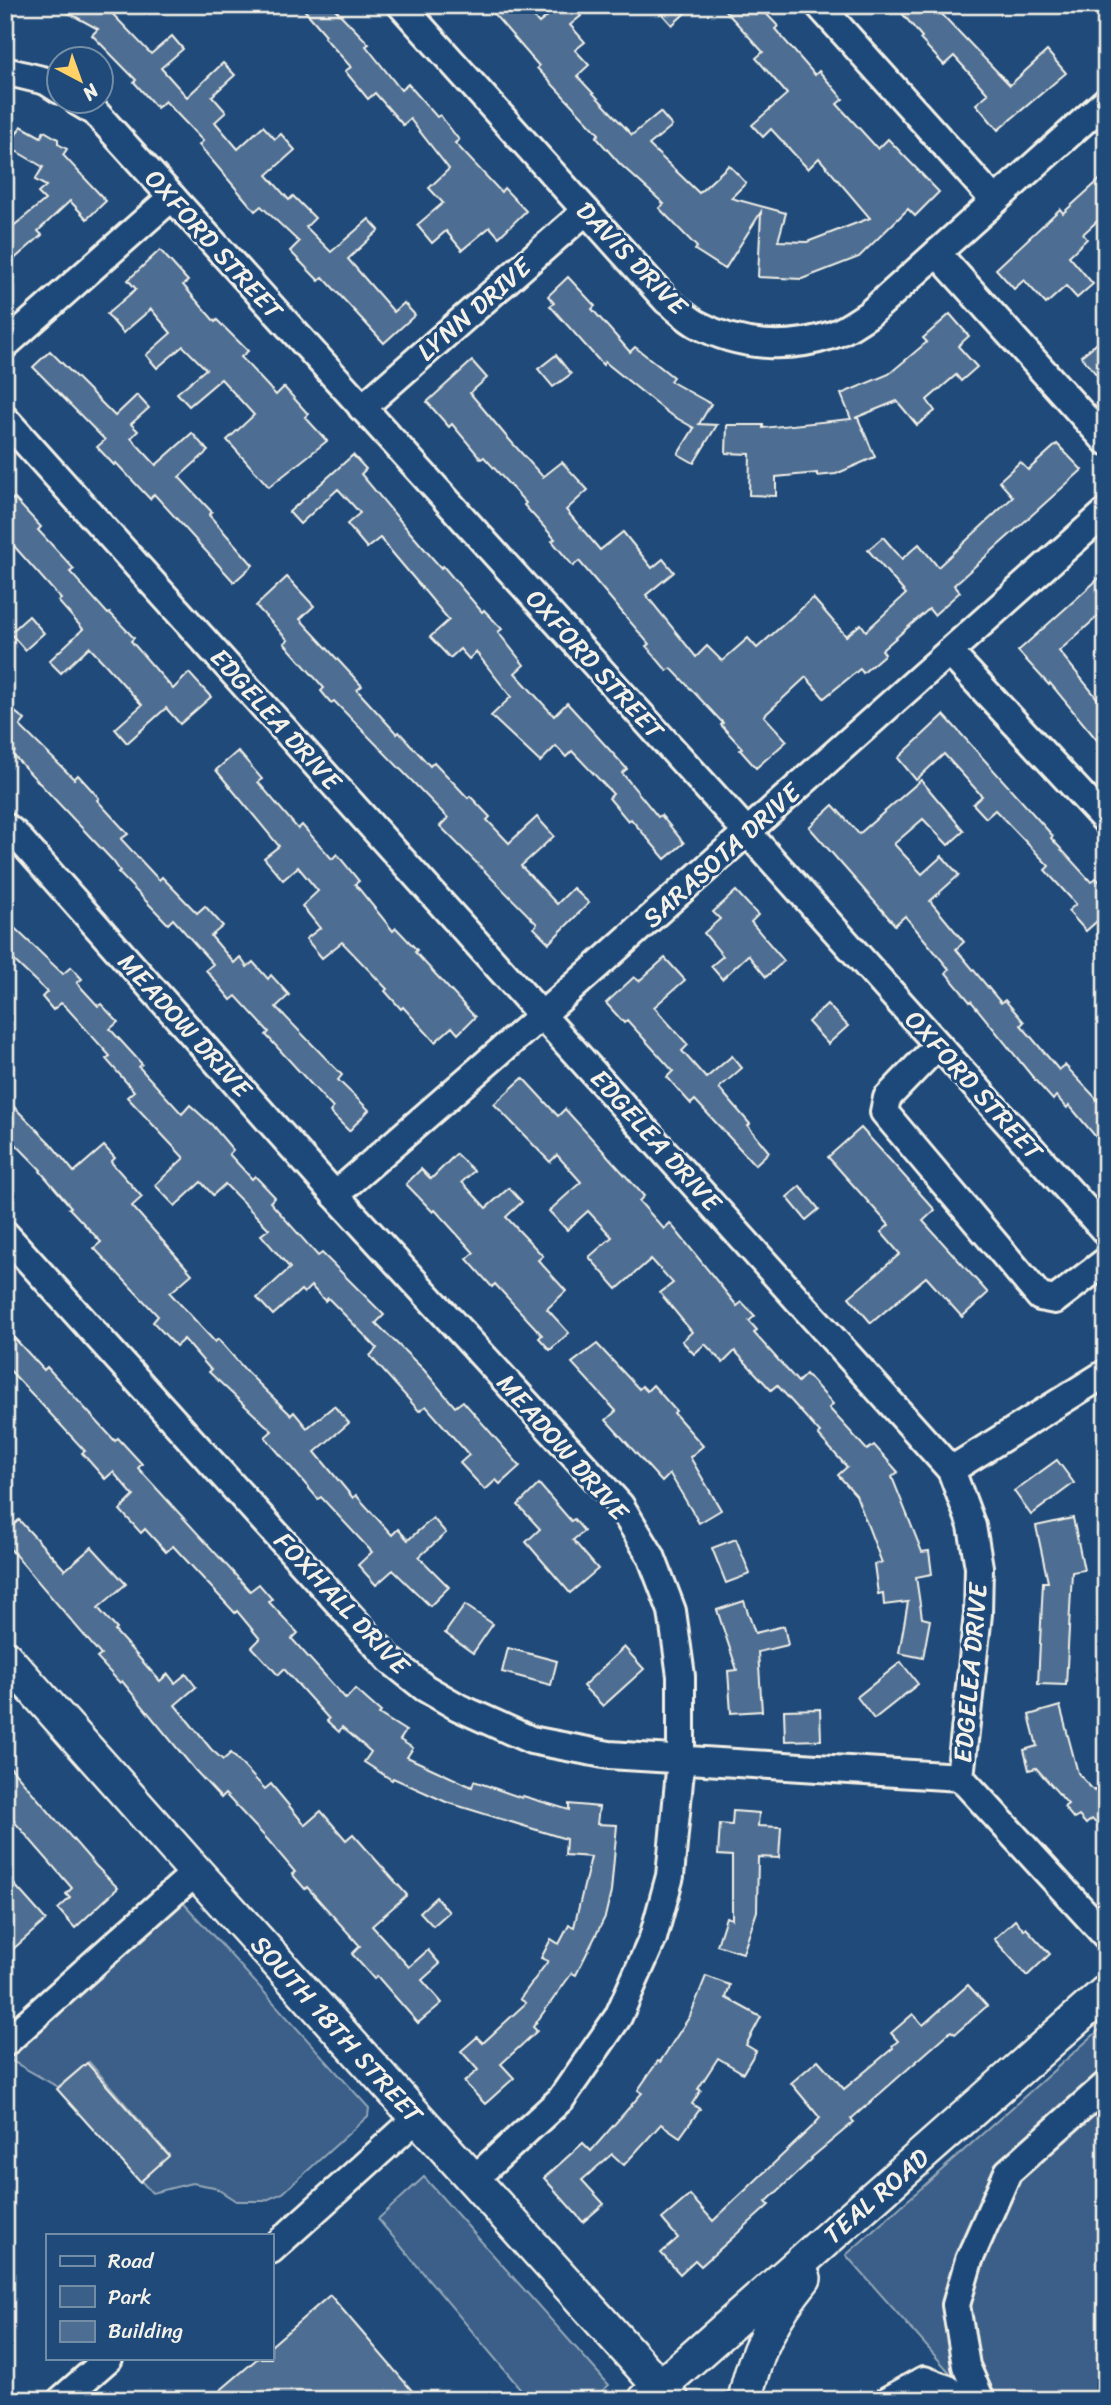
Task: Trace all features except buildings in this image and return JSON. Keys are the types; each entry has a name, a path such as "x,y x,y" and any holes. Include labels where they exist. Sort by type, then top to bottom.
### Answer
{"main road":[{"name":"SOUTH 18TH STREET","path":"5,1657 473,2180 659,2395"},
{"name":"TEAL ROAD","path":"659,2395 1106,1992"},
{"path":"745,2400 758,2349 772,2321 803,2279 845,2239 888,2186"}],"street":[{"name":"DAVIS DRIVE","path":"401,5 667,301 696,324 732,338 762,345 800,344 835,335 869,314 1106,101"},
{"path":"819,5 995,200"},
{"path":"5,71 46,81"},
{"name":"OXFORD STREET","path":"98,116 1106,1232"},
{"path":"5,345 172,197"},
{"name":"LYNN DRIVE","path":"362,408 586,211"},
{"path":"937,253 1106,441"},
{"name":"EDGELEA DRIVE","path":"5,419 951,1470 972,1526 979,1567 978,1614 960,1777 1106,1936"},
{"name":"SARASOTA DRIVE","path":"335,1195 1106,512"},
{"path":"949,652 1106,821"},
{"name":"MEADOW DRIVE","path":"5,826 16,835 335,1195 620,1505 652,1556 672,1611 681,1676 681,1760 670,1876 653,1938 618,2017 561,2099 473,2180"},
{"path":"938,1045 887,1098 884,1112 1040,1297 1055,1300 1106,1261"},
{"name":"FOXHALL DRIVE","path":"5,1234 390,1660 425,1688 458,1707 531,1740 609,1755 960,1777"},
{"path":"951,1470 1106,1373"},
{"path":"8,2035 196,1872"},
{"path":"981,2400 966,2366 956,2305 970,2260 1008,2172 1106,2085"},
{"path":"273,2248 417,2118"},
{"path":"61,2400 107,2360"},
{"path":"888,2400 924,2380 948,2389 960,2400"}],"green space":[{"path":"179,1898 369,2108 368,2116 283,2193 264,2201 236,2201 214,2187 192,2183 152,2193 141,2181 169,2155 89,2062 58,2087 5,2057"},
{"path":"1106,2024 1106,2400 974,2400 846,2255"},
{"path":"424,2177 609,2385 592,2400 517,2400 524,2393 378,2219"}]}
